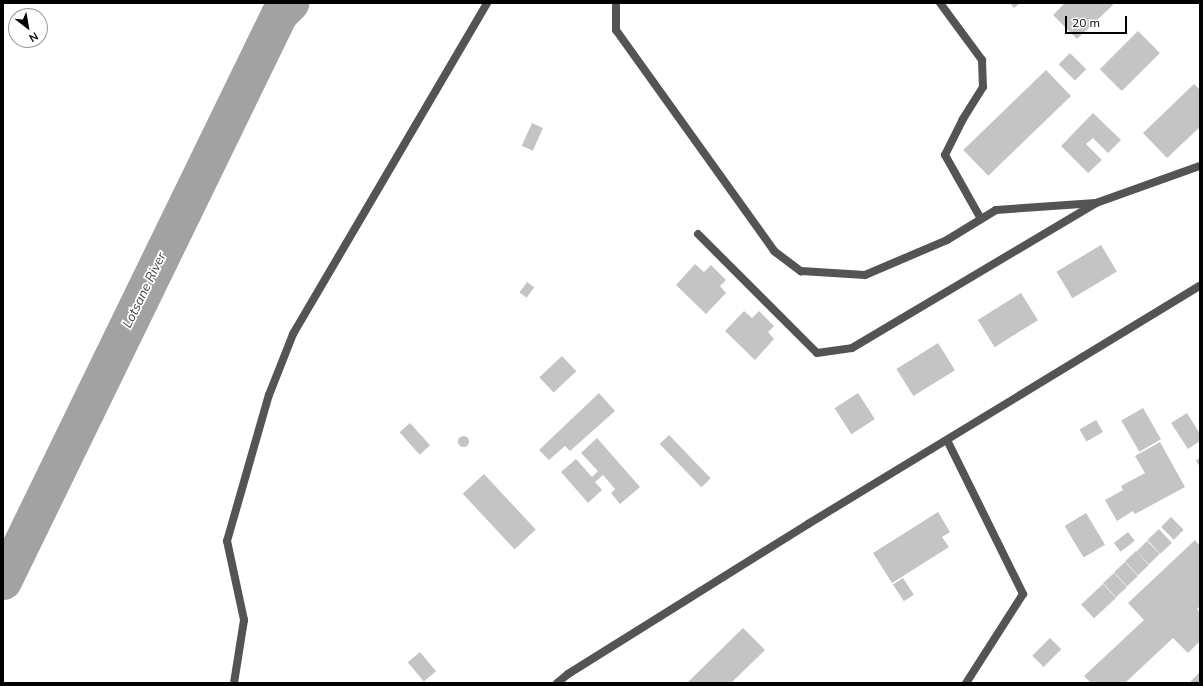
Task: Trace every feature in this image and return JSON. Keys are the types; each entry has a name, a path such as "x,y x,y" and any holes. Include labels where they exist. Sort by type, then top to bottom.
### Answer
{"street":[{"path":"234,683 244,620 228,541 269,395 293,334 487,3"},
{"path":"616,3 616,30 774,251 802,271 865,275 947,240 996,210 1096,203"},
{"path":"940,3 982,60 983,87 945,155 981,219"},
{"path":"698,234 817,354 852,348 1096,203 1200,166"},
{"path":"557,683 574,670 1200,286"},
{"path":"947,440 1023,594 966,683"}],"building":[{"path":"1010,3 1020,3 1014,8"},
{"path":"1065,3 1112,3 1113,5 1077,39 1053,15"},
{"path":"1138,31 1160,53 1122,91 1100,69"},
{"path":"1070,53 1086,69 1075,81 1059,64"},
{"path":"1046,70 1071,96 988,176 963,150"},
{"path":"1194,84 1200,90 1200,127 1167,158 1143,133"},
{"path":"1093,113 1121,140 1108,153 1093,138 1086,144 1102,160 1088,173 1061,146"},
{"path":"532,123 543,128 533,151 522,146"},
{"path":"1101,245 1117,272 1072,298 1056,272"},
{"path":"695,264 704,272 711,265 726,280 720,286 726,293 706,314 676,285"},
{"path":"527,282 534,287 527,298 519,293"},
{"path":"1021,293 1038,320 995,347 978,320"},
{"path":"744,311 752,318 759,311 774,326 768,332 774,339 755,360 725,331"},
{"path":"938,343 955,370 913,396 896,369"},
{"path":"562,356 576,371 554,393 539,377"},
{"path":"599,393 615,411 570,451 565,446 549,460 539,450"},
{"path":"858,393 875,419 851,434 835,408"},
{"path":"1143,408 1161,439 1139,452 1121,420"},
{"path":"1187,413 1200,434 1200,441 1188,449 1171,423"},
{"path":"1096,420 1103,432 1087,442 1080,430"},
{"path":"410,423 430,445 420,455 400,432"},
{"path":"463,435 467,437 469,441 467,445 463,447 459,445 457,441 459,437"},
{"path":"669,435 711,478 701,487 660,444"},
{"path":"597,438 640,487 620,504 611,493 615,489 603,475 595,482 602,490 588,503 561,472 576,459 592,477 598,471 581,453"},
{"path":"1160,442 1185,487 1135,514 1133,511 1117,521 1105,500 1123,490 1121,486 1145,473 1135,456"},
{"path":"1200,458 1200,468 1196,460"},
{"path":"484,474 536,530 515,549 463,494"},
{"path":"938,512 950,532 942,537 949,547 892,583 873,553"},
{"path":"1086,513 1105,545 1084,558 1065,526"},
{"path":"1171,517 1184,530 1174,540 1161,527"},
{"path":"1159,529 1172,543 1160,554 1147,540"},
{"path":"1128,532 1135,541 1121,552 1114,543"},
{"path":"1195,540 1200,546 1200,606 1197,609 1200,613 1200,641 1188,653 1173,638 1125,683 1091,683 1084,676 1144,620 1128,603"},
{"path":"1147,541 1160,554 1149,564 1136,552"},
{"path":"1136,551 1149,565 1138,575 1125,561"},
{"path":"1125,562 1138,576 1127,586 1114,572"},
{"path":"1114,573 1127,587 1116,597 1103,583"},
{"path":"903,578 914,595 904,601 893,585"},
{"path":"1103,584 1116,598 1094,618 1081,604"},
{"path":"743,628 765,650 731,683 687,683"},
{"path":"1050,638 1061,649 1044,667 1032,656"},
{"path":"420,652 436,671 424,681 408,662"},
{"path":"1200,672 1200,683 1189,683"}],"waterway":[{"name":"Lotsane River","path":"3,581 279,14 290,3"}]}
